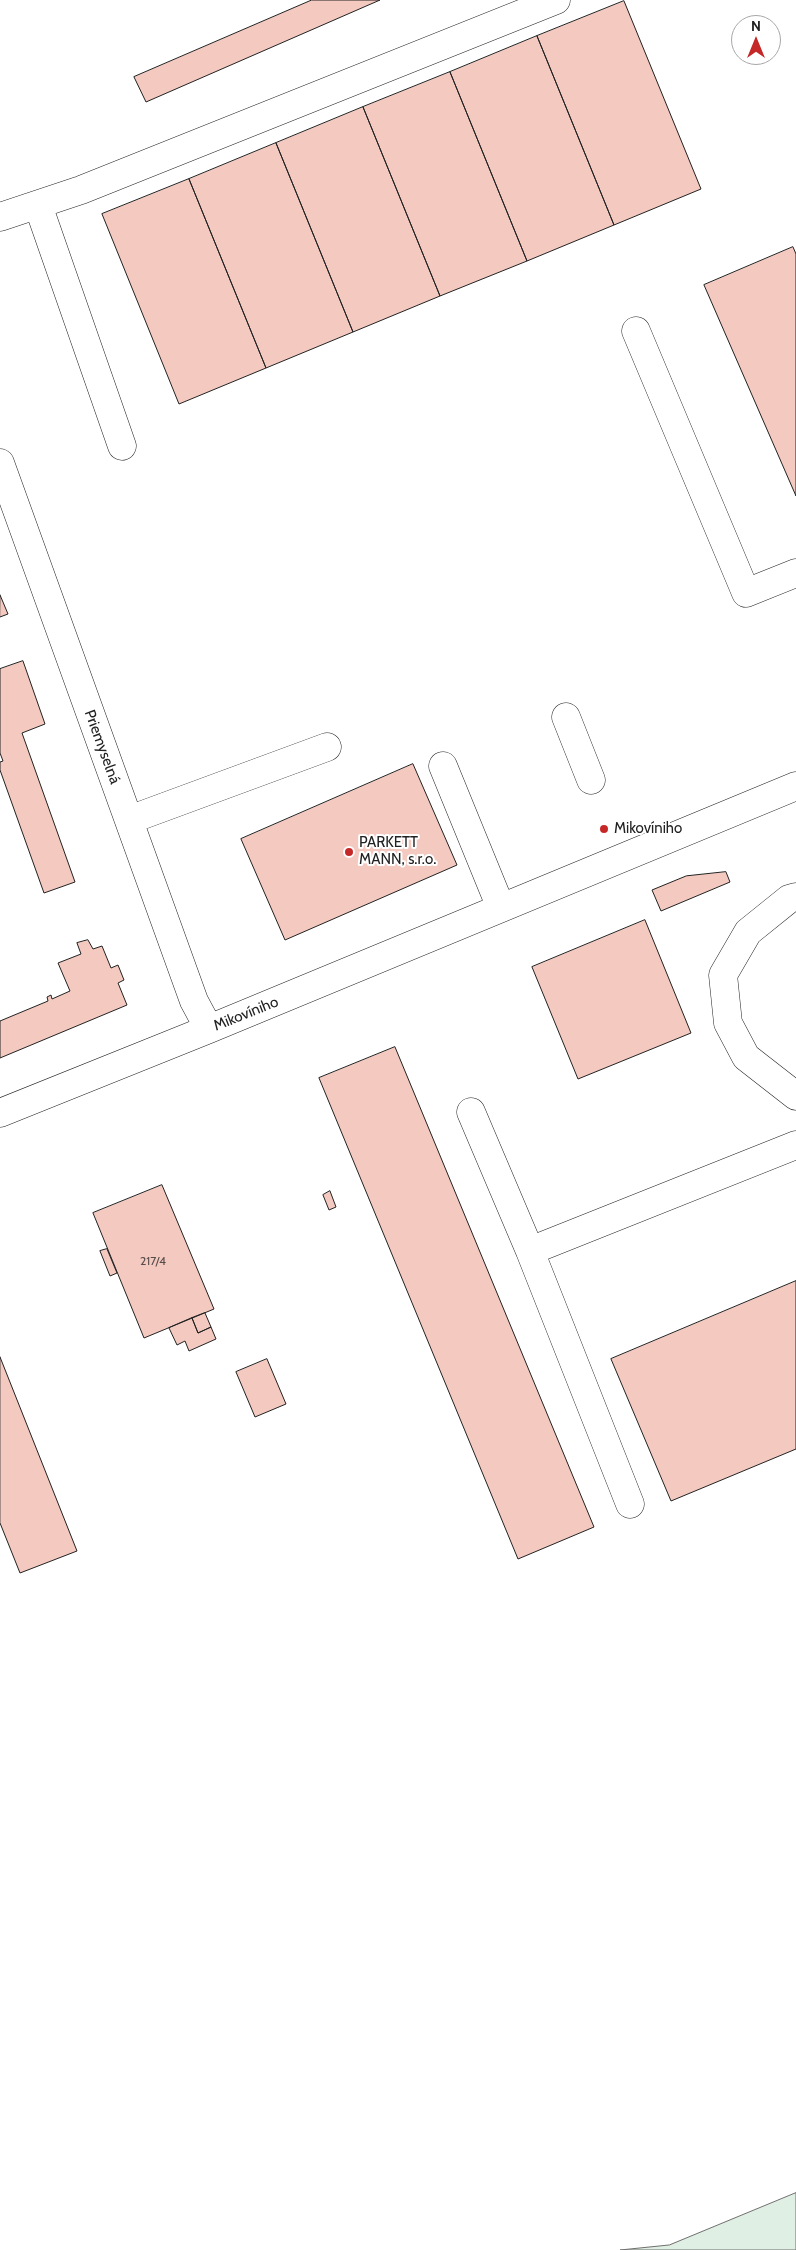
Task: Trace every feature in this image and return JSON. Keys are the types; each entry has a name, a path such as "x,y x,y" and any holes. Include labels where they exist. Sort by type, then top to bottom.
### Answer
{"street":[{"path":"0,217 81,190 556,0"},
{"path":"38,205 122,446"},
{"path":"636,331 746,593 796,572"},
{"name":"Priemyselná","path":"0,463 194,1001 209,1029"},
{"path":"566,717 591,780"},
{"path":"128,820 327,747"},
{"path":"444,766 501,908"},
{"name":"Mikovíniho","path":"0,1113 209,1029 796,786"},
{"path":"796,897 789,899 748,932 724,976 728,1023 746,1057 796,1096"},
{"path":"471,1112 530,1251 630,1504"},
{"path":"530,1251 796,1144"}],"green space":[{"path":"796,2193 796,2250 620,2250 669,2245"}],"building":[{"path":"312,0 380,0 146,102 134,77"},
{"path":"624,1 701,189 614,225 537,36"},
{"path":"537,36 614,225 527,261 450,72"},
{"path":"450,72 527,261 440,296 363,107"},
{"path":"363,107 440,296 353,332 276,143"},
{"path":"276,143 353,332 266,368 189,179"},
{"path":"189,179 266,368 179,404 102,214"},
{"path":"793,247 796,254 796,496 704,285"},
{"path":"0,595 8,614 0,617"},
{"path":"23,661 45,724 22,733 75,882 44,893 0,770 0,762 3,761 0,753 0,669"},
{"name":"PARKETT MANN, s.r.o.","path":"413,764 457,865 285,940 241,839"},
{"path":"726,872 730,882 661,911 652,890 686,876"},
{"path":"645,920 691,1033 578,1079 532,967"},
{"path":"88,940 93,949 102,946 111,968 118,965 124,980 118,983 127,1005 0,1058 0,1021 48,1001 47,997 51,995 52,999 70,991 58,963 81,954 77,943"},
{"path":"395,1047 594,1527 518,1559 319,1078"},
{"path":"162,1185 214,1309 144,1338 93,1213"},
{"path":"330,1191 336,1207 329,1210 323,1195"},
{"path":"107,1249 117,1273 110,1276 100,1251"},
{"path":"796,1281 796,1449 671,1501 611,1359"},
{"path":"205,1313 211,1327 198,1333 192,1318"},
{"path":"192,1318 198,1333 211,1327 216,1339 189,1351 185,1341 177,1345 169,1328"},
{"path":"0,1357 77,1551 20,1573 0,1523"},
{"path":"267,1359 286,1404 255,1417 236,1372"}],"place":[{"name":"Mikovíniho","path":"604,829"},
{"name":"PARKETT MANN, s.r.o.","path":"349,852"}]}
